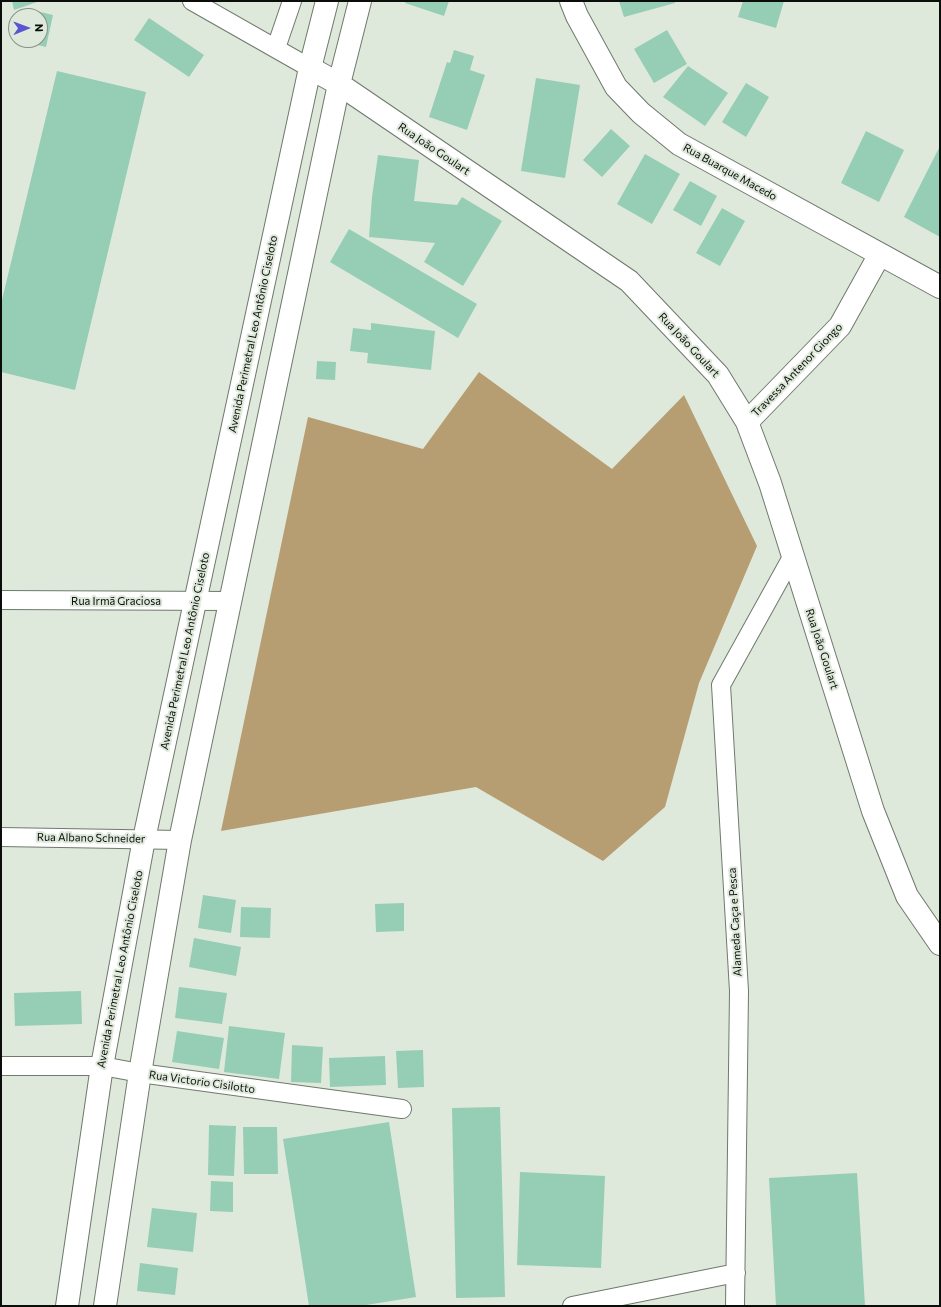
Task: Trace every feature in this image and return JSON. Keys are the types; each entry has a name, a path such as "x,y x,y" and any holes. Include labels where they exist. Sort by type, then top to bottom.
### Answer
{"street":[{"name":"Rua João Goulart","path":"192,1 339,84 629,281 718,375 747,422 770,483 873,811 907,896 940,944"},
{"path":"276,48 292,1"},
{"name":"Avenida Perimetral Leo Antônio Ciseloto","path":"67,1306 102,1066 144,839 310,68 327,1"},
{"path":"104,1306 140,1073 180,840 339,84 360,1"},
{"name":"Rua Buarque Macedo","path":"571,1 616,87 641,113 679,144 940,287"},
{"name":"Travessa Antenor Giongo","path":"747,422 840,326 880,254"},
{"path":"265,276 298,284"},
{"name":"Alameda Caça e Pesca","path":"735,1306 740,991 721,685 792,557"},
{"name":"Rua Irmã Graciosa","path":"1,600 231,601"},
{"name":"Rua Albano Schneider","path":"1,837 180,840"},
{"name":"Rua Victorio Cisilotto","path":"1,1066 102,1066 140,1073 402,1109"},
{"path":"572,1306 736,1273"}],"shaded area":[{"path":"479,372 612,469 684,395 757,546 699,683 665,807 603,861 476,787 221,831 308,417 423,449"}],"building":[{"path":"12,1 40,1 20,8 14,8"},
{"path":"406,1 449,1 444,16 405,3"},
{"path":"619,1 675,1 675,3 624,17"},
{"path":"743,1 784,1 776,28 738,17"},
{"path":"48,14 53,15 48,38"},
{"path":"149,18 204,55 189,77 134,40"},
{"path":"667,30 687,64 654,83 634,49"},
{"path":"454,50 474,56 470,70 485,75 467,130 429,117 447,62 450,63"},
{"path":"688,66 728,93 705,126 663,97"},
{"path":"57,71 146,92 75,390 1,372 1,304"},
{"path":"536,78 580,85 565,178 521,171"},
{"path":"746,83 769,97 746,137 722,122"},
{"path":"611,129 630,146 602,177 583,160"},
{"path":"866,131 904,150 879,202 841,183"},
{"path":"940,146 940,237 904,217"},
{"path":"645,154 680,174 652,224 617,204"},
{"path":"378,155 419,160 414,201 457,205 462,197 502,221 463,286 424,262 435,243 369,237 372,197"},
{"path":"690,181 717,196 701,226 673,210"},
{"path":"722,208 745,221 720,266 696,253"},
{"path":"349,229 477,304 458,338 330,262"},
{"path":"371,323 435,331 431,370 367,363 368,353 350,351 353,328 371,330"},
{"path":"317,361 336,362 335,380 316,379"},
{"path":"203,895 236,900 231,933 198,928"},
{"path":"404,903 404,931 376,932 375,904"},
{"path":"241,907 271,908 270,938 240,937"},
{"path":"194,938 241,947 236,976 189,967"},
{"path":"179,987 227,993 222,1024 175,1018"},
{"path":"81,991 82,1024 15,1026 14,993"},
{"path":"229,1026 285,1033 279,1079 224,1072"},
{"path":"177,1031 224,1038 219,1069 172,1062"},
{"path":"292,1045 323,1047 321,1083 291,1082"},
{"path":"423,1050 424,1087 398,1088 396,1051"},
{"path":"385,1056 386,1085 330,1087 329,1058"},
{"path":"500,1107 505,1297 456,1298 452,1108"},
{"path":"389,1122 416,1297 360,1306 309,1306 283,1139"},
{"path":"209,1125 236,1126 234,1176 208,1175"},
{"path":"243,1127 277,1127 278,1174 244,1174"},
{"path":"520,1172 605,1176 601,1268 517,1265"},
{"path":"857,1173 865,1306 776,1306 769,1178"},
{"path":"211,1181 233,1182 233,1212 210,1211"},
{"path":"152,1208 197,1213 193,1252 147,1247"},
{"path":"140,1263 178,1268 175,1295 137,1291"}]}
